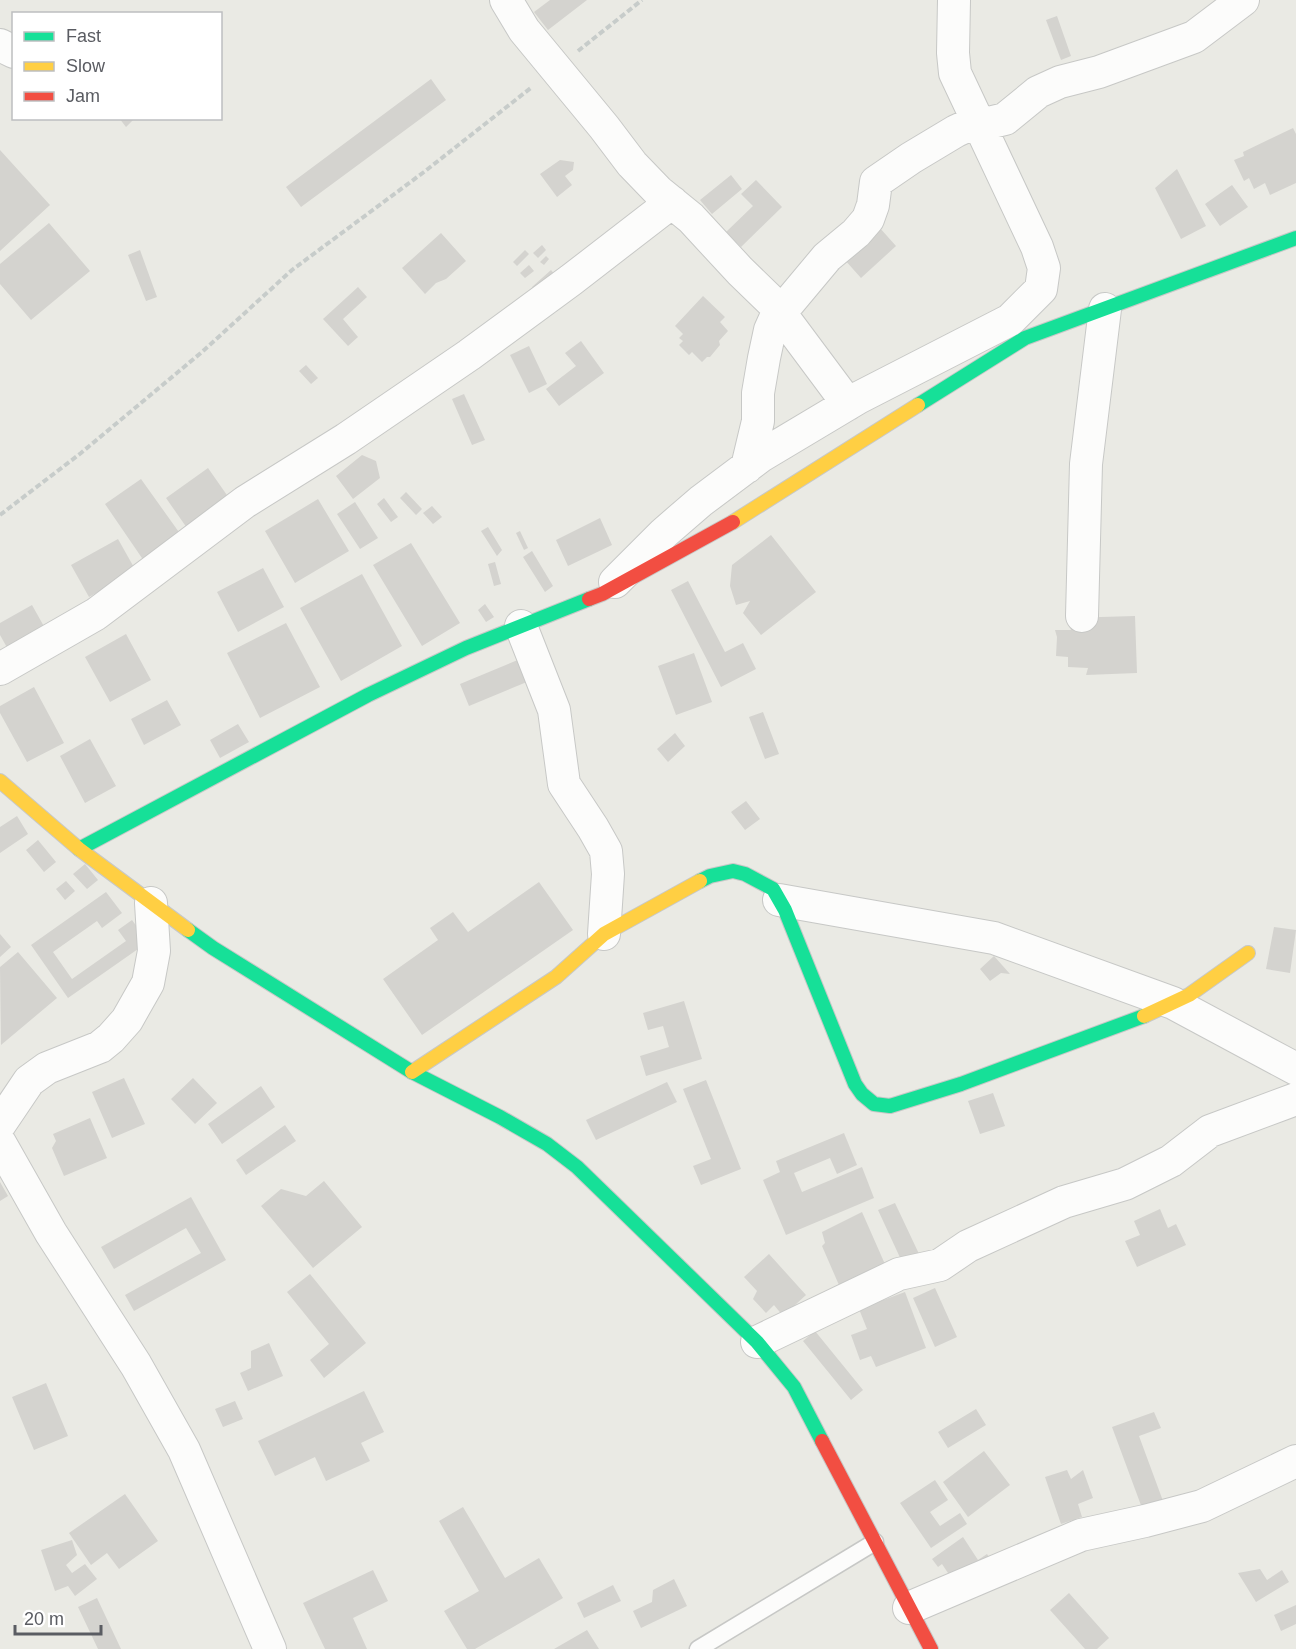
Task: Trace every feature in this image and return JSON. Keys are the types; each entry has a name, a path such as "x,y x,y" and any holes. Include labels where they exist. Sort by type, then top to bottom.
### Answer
{"street":[{"path":"506,0 524,30 632,164 691,218 779,311 848,404"},
{"path":"603,594 686,514 747,467 848,404 1011,320 1041,290 1044,268 1037,247 956,74 953,53 954,0"},
{"path":"747,467 758,421 758,393 770,330 779,311 827,257 868,219 873,205 876,182 956,131 979,123 1005,119 1038,92 1060,82 1099,72 1194,37 1243,0"},
{"path":"0,669 96,615 245,502 346,438 469,355 572,280 672,202"},
{"path":"79,849 368,695 466,648 603,594 733,522 1025,339 1296,238"},
{"path":"1082,616 1086,464 1106,309"},
{"path":"521,626 554,710 564,784 606,851 608,874 604,934"},
{"path":"0,781 79,849 213,948 412,1072 500,1116 547,1144 577,1167 757,1342 794,1387 931,1649"},
{"path":"412,1072 556,977 604,934 710,876 733,871 745,874 773,889 855,1084 862,1094 874,1104 891,1106 961,1084 1105,1032 1189,995 1248,953"},
{"path":"779,900 994,938 1173,1003 1296,1069"},
{"path":"0,1124 29,1081 47,1068 100,1047 127,1020 148,983 154,951 151,903"},
{"path":"757,1342 899,1274 940,1265 968,1246 1064,1202 1125,1184 1171,1161 1210,1131 1296,1099"},
{"path":"0,1143 51,1233 136,1365 184,1450 270,1649"},
{"path":"909,1608 1080,1535 1202,1506 1296,1461"}],"lane":[{"path":"698,1649 875,1542"}],"path":[{"path":"0,515 81,453 202,352 292,270 424,172 642,0"}],"building":[{"path":"550,0 587,0 548,30 534,12"},
{"path":"1057,16 1071,56 1061,60 1046,20"},
{"path":"431,79 446,100 301,207 286,187"},
{"path":"121,120 133,120 126,127"},
{"path":"1293,128 1296,134 1296,183 1270,195 1265,183 1254,189 1249,178 1244,181 1234,160 1244,156 1243,152"},
{"path":"0,150 50,205 0,251"},
{"path":"560,160 574,162 573,170 565,176 572,185 557,197 540,174"},
{"path":"1177,169 1206,226 1181,239 1155,188"},
{"path":"731,175 742,189 712,214 700,200"},
{"path":"756,180 782,207 741,247 726,232 753,206 741,194"},
{"path":"1232,185 1248,207 1220,226 1205,204"},
{"path":"49,223 90,271 31,320 0,284 0,264"},
{"path":"879,227 896,246 861,278 844,259"},
{"path":"441,233 466,261 425,294 402,268"},
{"path":"542,245 546,250 538,258 533,253"},
{"path":"140,250 157,297 146,301 128,255"},
{"path":"525,250 529,254 517,266 513,262"},
{"path":"546,256 549,259 544,265 540,262"},
{"path":"529,265 534,271 525,278 520,273"},
{"path":"551,270 556,276 536,293 532,287"},
{"path":"358,287 367,297 343,319 358,337 348,346 323,319"},
{"path":"703,296 725,317 720,322 728,331 710,357 702,362 692,352 689,355 679,345 683,341 679,338 683,334 675,326"},
{"path":"581,341 604,373 559,406 546,389 576,366 565,353"},
{"path":"529,346 547,384 529,393 510,355"},
{"path":"306,365 318,378 311,384 299,371"},
{"path":"464,394 485,440 472,445 452,399"},
{"path":"362,455 376,461 380,478 353,499 336,476"},
{"path":"208,468 229,498 187,528 166,498"},
{"path":"141,479 181,535 144,561 105,504"},
{"path":"406,492 422,509 416,515 400,498"},
{"path":"384,498 398,517 391,522 377,504"},
{"path":"318,499 349,551 295,583 265,531"},
{"path":"355,502 378,538 360,549 337,514"},
{"path":"432,506 442,517 433,524 423,513"},
{"path":"600,518 612,545 568,566 556,540"},
{"path":"488,527 502,550 497,556 481,531"},
{"path":"520,531 528,548 524,550 516,533"},
{"path":"771,535 816,592 761,635 743,613 750,601 736,605 730,586 732,565"},
{"path":"118,539 136,571 89,597 71,565"},
{"path":"411,543 460,623 422,646 373,565"},
{"path":"532,551 553,586 545,592 523,557"},
{"path":"495,562 501,584 494,586 488,564"},
{"path":"263,568 284,607 238,632 217,592"},
{"path":"362,574 402,646 341,681 300,608"},
{"path":"688,581 725,652 743,643 756,669 721,687 671,590"},
{"path":"485,604 494,617 486,622 478,610"},
{"path":"32,605 46,630 9,651 0,635 0,623"},
{"path":"1135,616 1137,673 1086,675 1088,668 1068,667 1068,657 1056,656 1055,630 1071,630 1067,618"},
{"path":"286,623 320,687 260,718 227,653"},
{"path":"126,634 151,680 110,702 85,657"},
{"path":"694,653 712,702 676,715 658,666"},
{"path":"525,657 534,679 469,706 460,684"},
{"path":"34,687 64,743 27,762 0,713 0,706"},
{"path":"167,700 181,725 144,745 131,719"},
{"path":"763,712 779,754 765,759 749,717"},
{"path":"238,724 249,742 220,758 210,740"},
{"path":"675,733 685,746 668,762 657,749"},
{"path":"90,739 116,786 85,803 60,756"},
{"path":"746,801 760,819 745,830 731,812"},
{"path":"17,816 28,834 0,853 0,827"},
{"path":"38,840 56,862 44,872 26,850"},
{"path":"85,864 98,880 87,889 73,874"},
{"path":"66,881 75,891 65,900 56,889"},
{"path":"539,882 573,930 422,1035 383,979 438,940 430,928 453,912 468,932"},
{"path":"106,892 122,913 102,928 97,921 53,952 72,979 126,941 118,930 132,920 148,942 68,998 31,945"},
{"path":"1274,927 1296,930 1290,973 1266,969"},
{"path":"0,934 11,947 0,957"},
{"path":"18,952 57,998 1,1045 0,967"},
{"path":"994,956 1010,974 1001,973 990,981 980,969"},
{"path":"684,1001 702,1059 646,1076 640,1056 669,1047 663,1026 648,1030 643,1013"},
{"path":"124,1078 145,1124 112,1138 92,1092"},
{"path":"193,1078 217,1103 195,1124 171,1099"},
{"path":"706,1080 741,1169 701,1185 693,1166 711,1159 683,1089"},
{"path":"667,1082 677,1102 596,1140 586,1120"},
{"path":"261,1086 275,1107 222,1144 208,1124"},
{"path":"993,1093 1005,1126 980,1134 968,1101"},
{"path":"90,1118 107,1158 64,1176 52,1148 56,1141 53,1134"},
{"path":"285,1125 296,1141 246,1175 236,1160"},
{"path":"844,1133 857,1165 837,1174 830,1158 794,1173 802,1192 862,1167 874,1198 786,1235 763,1180 780,1172 776,1161"},
{"path":"324,1181 362,1227 313,1268 261,1206 281,1189 306,1196"},
{"path":"0,1182 8,1196 0,1201"},
{"path":"191,1197 226,1260 134,1311 125,1295 201,1253 186,1228 114,1269 101,1247"},
{"path":"895,1203 920,1256 903,1264 878,1210"},
{"path":"1160,1209 1168,1228 1176,1224 1186,1245 1137,1267 1125,1241 1140,1235 1134,1221"},
{"path":"862,1212 888,1271 842,1292 822,1246 825,1243 822,1232"},
{"path":"769,1254 806,1295 783,1316 774,1305 766,1313 753,1299 757,1291 744,1277"},
{"path":"310,1274 366,1343 324,1378 310,1360 329,1344 287,1292"},
{"path":"935,1288 957,1337 935,1347 913,1298"},
{"path":"905,1292 926,1348 876,1367 871,1356 860,1360 851,1335 867,1329 859,1309"},
{"path":"815,1331 863,1390 851,1400 803,1341"},
{"path":"269,1343 283,1376 248,1391 240,1373 251,1368 251,1351"},
{"path":"46,1383 68,1436 34,1450 12,1397"},
{"path":"364,1391 384,1432 361,1443 370,1461 326,1481 315,1457 275,1476 258,1441"},
{"path":"235,1401 243,1419 223,1427 215,1409"},
{"path":"976,1409 986,1425 948,1448 938,1432"},
{"path":"1154,1412 1161,1428 1139,1436 1163,1501 1142,1508 1112,1427"},
{"path":"984,1451 1010,1485 968,1517 943,1482"},
{"path":"1067,1470 1071,1479 1083,1470 1093,1498 1078,1504 1082,1517 1061,1524 1045,1477"},
{"path":"935,1480 948,1500 930,1512 940,1526 960,1513 967,1524 931,1548 900,1503"},
{"path":"125,1494 158,1541 119,1569 107,1553 91,1565 69,1533"},
{"path":"463,1507 505,1578 539,1558 563,1598 475,1649 467,1649 444,1611 479,1591 439,1521"},
{"path":"963,1537 978,1560 987,1554 995,1566 960,1591 942,1564 938,1567 932,1559"},
{"path":"72,1540 77,1555 66,1565 72,1573 85,1564 97,1579 75,1596 68,1586 55,1591 41,1550"},
{"path":"1260,1569 1267,1580 1282,1570 1289,1582 1256,1602 1238,1573"},
{"path":"373,1570 388,1601 353,1618 367,1649 325,1649 303,1603"},
{"path":"674,1579 687,1606 641,1628 633,1611 652,1602 653,1590"},
{"path":"613,1585 621,1601 584,1618 577,1603"},
{"path":"1069,1593 1109,1638 1097,1649 1085,1649 1050,1610"},
{"path":"97,1598 121,1649 98,1649 78,1607"},
{"path":"1296,1605 1296,1624 1281,1631 1274,1615"},
{"path":"587,1630 599,1649 554,1649"}],"traffic: fast":[{"path":"918,405 1025,338 1296,238"},
{"path":"79,849 368,695 466,648 589,599"},
{"path":"700,881 710,876 733,871 745,874 773,889 785,910 855,1084 862,1094 874,1104 890,1106 961,1084 1144,1016"},
{"path":"188,930 213,948 412,1072 547,1144 577,1167 757,1342 794,1387 822,1441"}],"traffic: slow":[{"path":"733,522 918,405"},
{"path":"0,781 79,849 188,930"},
{"path":"412,1072 556,977 604,934 700,881"},
{"path":"1144,1016 1189,995 1248,953"}],"traffic: jam":[{"path":"589,599 733,522"},
{"path":"822,1441 931,1649"}]}
